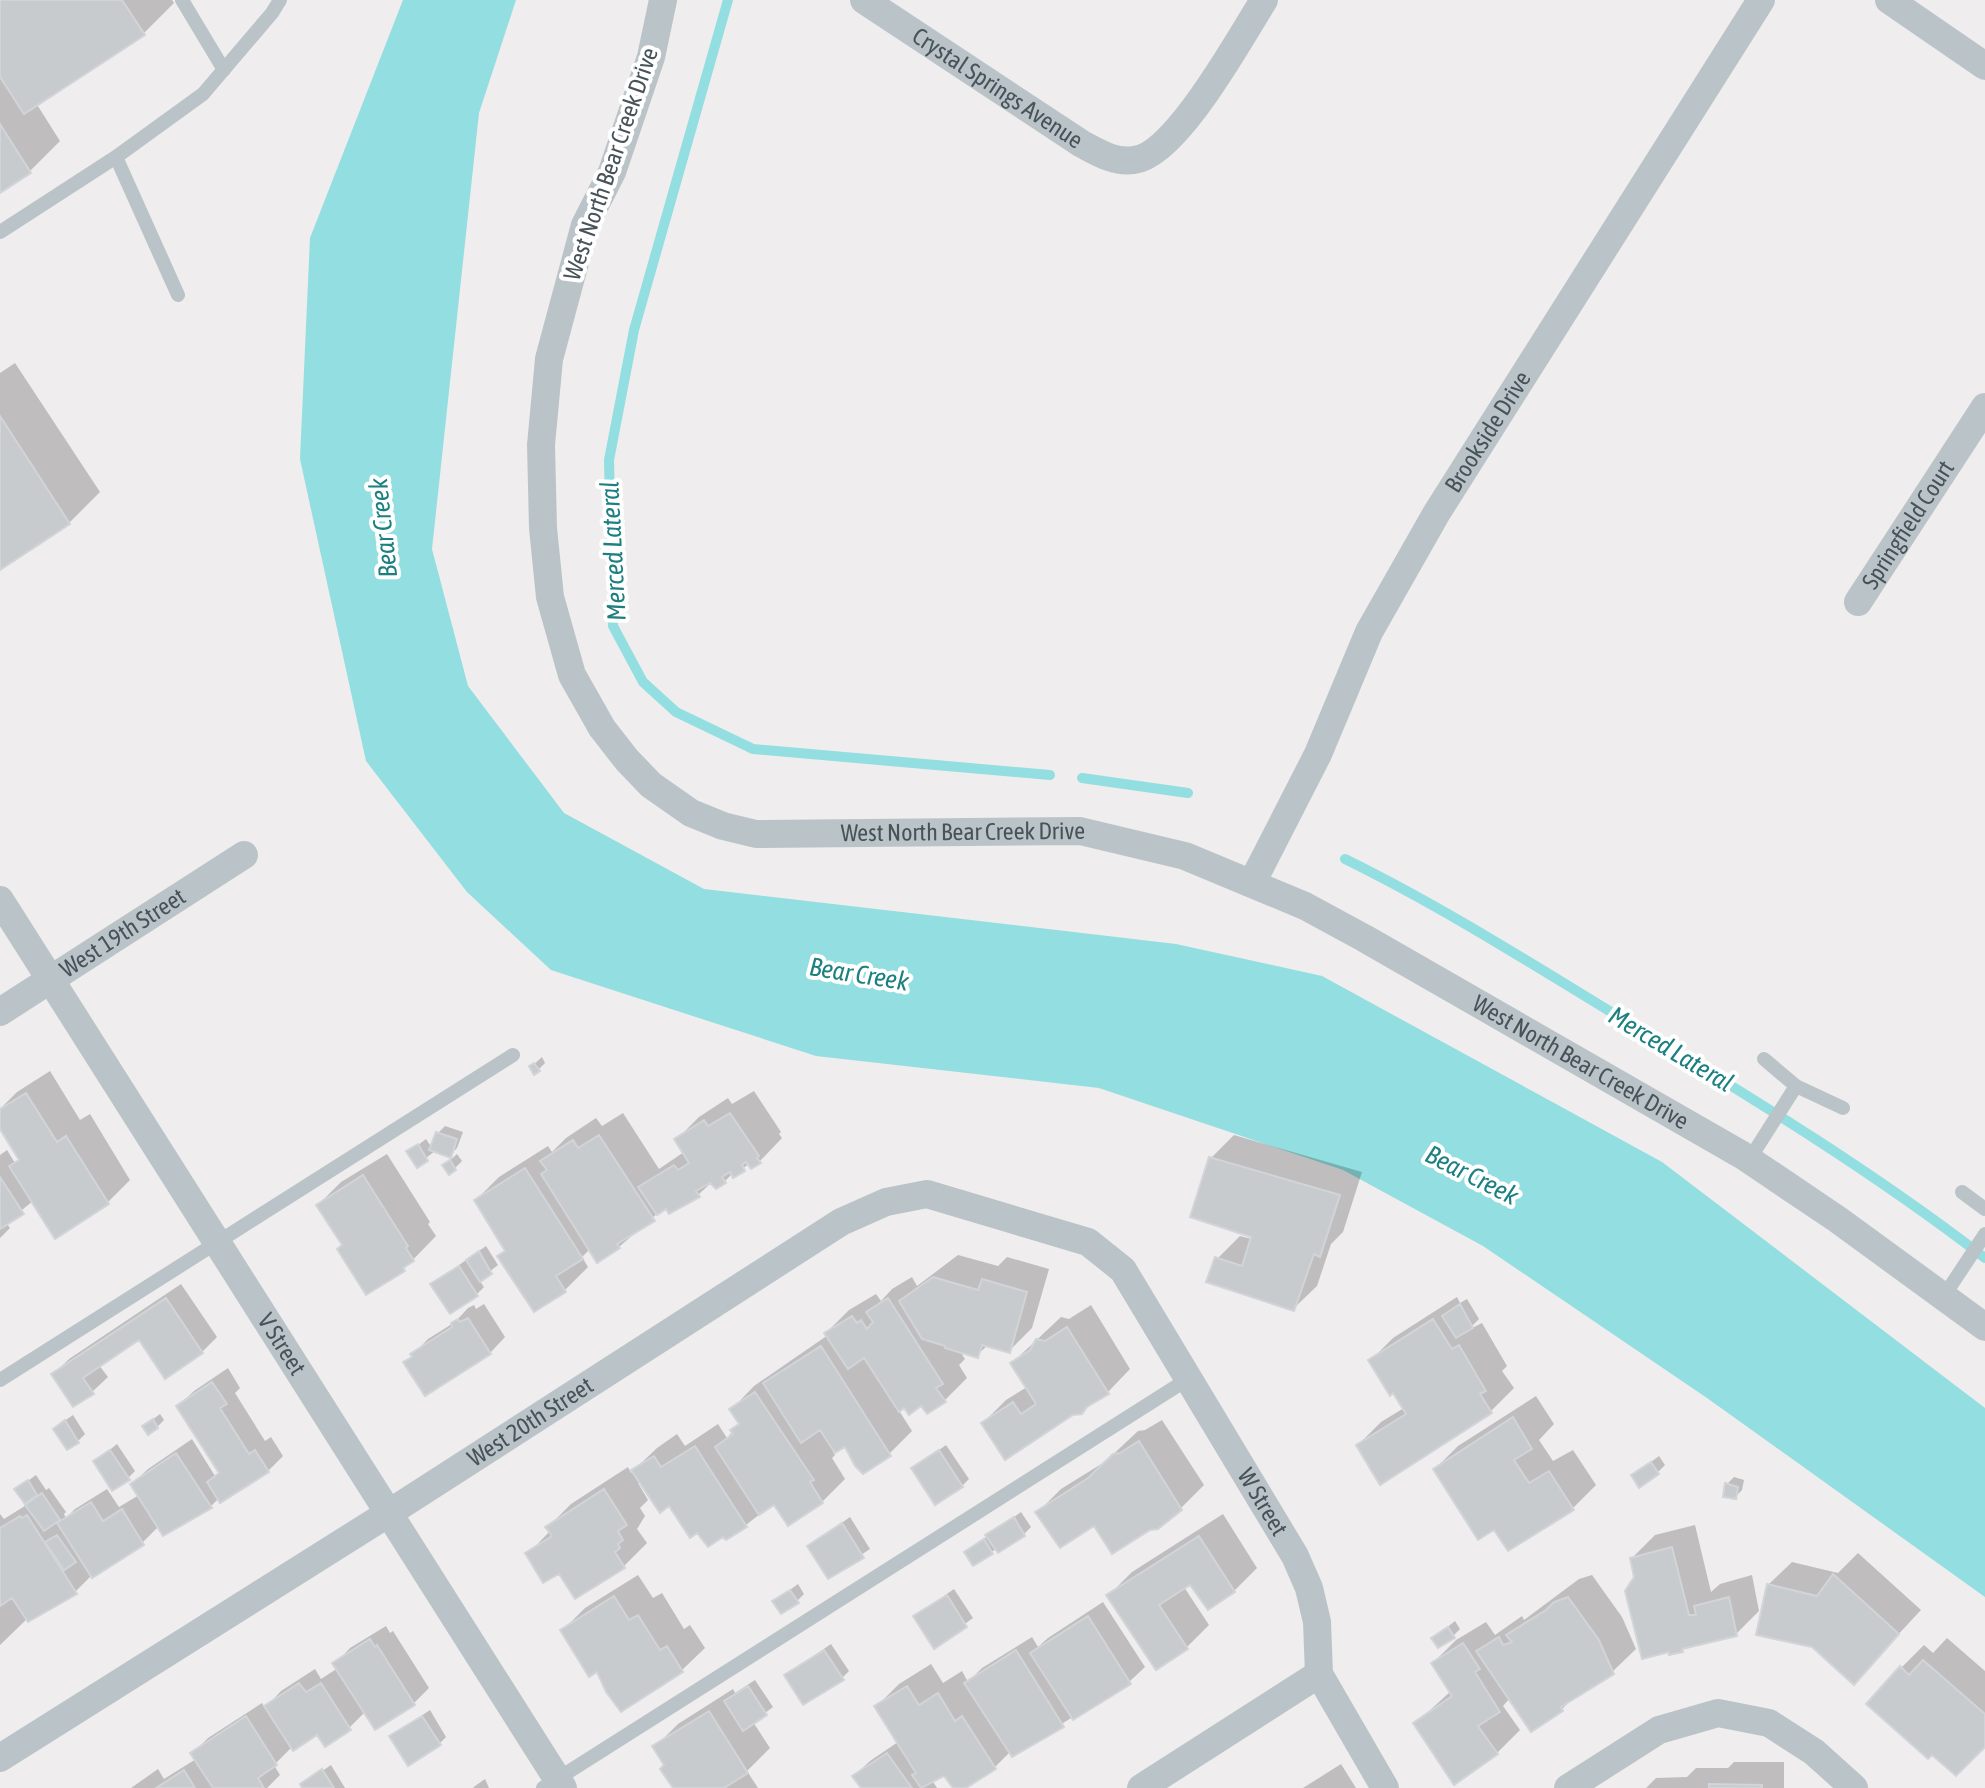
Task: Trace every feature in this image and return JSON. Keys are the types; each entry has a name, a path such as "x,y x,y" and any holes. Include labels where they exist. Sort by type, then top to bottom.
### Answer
{"street":[{"name":"West North Bear Creek Drive","path":"663,0 651,57 612,172 585,225 549,359 541,445 543,528 550,597 572,675 602,728 651,785 691,813 756,834 1080,831 1179,854 1252,883 1305,906 1364,938 1749,1160 1837,1219 1985,1327"},
{"name":"Crystal Springs Avenue","path":"864,0 1082,144 1109,158 1136,161 1166,143 1187,119 1264,0"},
{"name":"Brookside Drive","path":"1252,883 1318,754 1369,632 1436,514 1761,0"},
{"path":"1889,0 1985,66"},
{"name":"Springfield Court","path":"1858,602 1985,407"},
{"name":"West 19th Street","path":"0,1012 244,855"},
{"name":"V Street","path":"0,900 389,1513 554,1785"},
{"name":"West 20th Street","path":"0,1758 389,1513 841,1222 886,1202 927,1194 1088,1242"},
{"name":"W Street","path":"1088,1242 1123,1270 1295,1556 1309,1588 1317,1622 1319,1674 1385,1788"},
{"path":"1141,1788 1319,1674"},
{"path":"1568,1788 1659,1730 1718,1713 1769,1723 1814,1752 1854,1788"}],"lane":[{"path":"182,0 224,70"},
{"path":"0,232 116,157 203,94 280,0"},
{"path":"116,157 178,295"},
{"path":"0,1380 513,1055"},
{"path":"1764,1059 1792,1090 1843,1108"},
{"path":"1749,1160 1792,1090"},
{"path":"1962,1192 1985,1209"},
{"path":"1944,1296 1985,1234"},
{"path":"554,1785 1188,1379"}],"water":[{"name":"Bear Creek","path":"403,0 516,0 479,113 432,549 468,686 564,813 704,889 1176,944 1322,976 1662,1162 1985,1408 1985,1597 1707,1398 1483,1246 1343,1170 1099,1088 816,1056 551,970 467,892 366,761 300,459 310,238"}],"building":[{"path":"0,0 122,0 145,35 24,114 0,77"},
{"path":"0,124 31,173 0,193"},
{"path":"0,416 70,524 0,570"},
{"path":"534,1063 540,1071 534,1075 529,1066"},
{"path":"26,1093 57,1142 66,1136 109,1204 55,1239 9,1166 19,1160 0,1129 0,1109"},
{"path":"730,1113 761,1163 751,1169 746,1162 742,1165 745,1171 733,1178 730,1172 722,1177 726,1183 716,1189 710,1183 696,1191 700,1197 669,1214 666,1209 657,1215 638,1187 674,1165 678,1170 689,1163 674,1139 704,1120 708,1126"},
{"path":"436,1132 457,1139 451,1158 429,1150"},
{"path":"599,1135 655,1221 617,1244 620,1248 597,1263 541,1174 547,1170 540,1161 573,1140 578,1148"},
{"path":"418,1144 428,1161 417,1168 406,1151"},
{"path":"1209,1157 1340,1195 1320,1257 1314,1254 1294,1311 1206,1282 1215,1257 1242,1266 1251,1237 1190,1217"},
{"path":"450,1160 456,1170 449,1175 442,1165"},
{"path":"525,1168 583,1259 556,1276 566,1292 534,1312 497,1256 505,1251 474,1200"},
{"path":"363,1175 408,1246 406,1248 414,1261 403,1268 405,1271 366,1295 337,1249 342,1245 316,1205"},
{"path":"0,1177 24,1214 0,1229"},
{"path":"479,1251 492,1274 480,1282 466,1260"},
{"path":"459,1266 478,1296 450,1314 430,1284"},
{"path":"933,1277 978,1290 982,1279 1027,1292 1010,1353 982,1345 978,1358 922,1339 899,1301"},
{"path":"166,1298 203,1353 165,1379 139,1340 83,1378 94,1394 73,1407 51,1374"},
{"path":"888,1298 943,1384 936,1388 946,1402 927,1414 921,1406 909,1415 904,1408 899,1412 864,1358 848,1369 824,1333 852,1316 857,1323 861,1320 867,1329 873,1322 866,1312"},
{"path":"1460,1304 1473,1328 1456,1338 1442,1316"},
{"path":"468,1318 491,1354 425,1396 403,1362 412,1357 410,1354 452,1327 451,1323"},
{"path":"1433,1319 1452,1349 1459,1345 1486,1391 1480,1394 1492,1413 1380,1485 1356,1445 1406,1414 1393,1393 1390,1396 1368,1360"},
{"path":"1067,1327 1109,1394 1087,1407 1082,1414 1073,1415 1005,1460 981,1423 1013,1402 1021,1414 1036,1404 1010,1363 1030,1350 1036,1339 1045,1341"},
{"path":"821,1346 891,1456 863,1474 845,1447 835,1453 820,1430 801,1443 763,1383"},
{"path":"212,1382 227,1404 220,1408 249,1454 255,1450 269,1472 220,1503 207,1482 219,1473 176,1406"},
{"path":"755,1392 814,1480 810,1482 823,1503 788,1526 774,1505 759,1515 715,1447 733,1434 730,1430 739,1424 729,1409"},
{"path":"1513,1417 1532,1449 1514,1460 1529,1483 1549,1471 1574,1510 1508,1551 1494,1530 1478,1540 1433,1469"},
{"path":"153,1419 158,1428 148,1435 142,1426"},
{"path":"65,1420 79,1443 67,1450 53,1429"},
{"path":"1139,1441 1182,1510 1158,1529 1150,1530 1112,1554 1094,1526 1060,1548 1035,1512 1088,1478 1113,1454"},
{"path":"695,1446 747,1527 708,1547 697,1533 690,1538 669,1506 660,1513 631,1470 654,1456 661,1467"},
{"path":"110,1450 130,1480 112,1491 93,1461"},
{"path":"939,1450 963,1487 935,1505 911,1468"},
{"path":"176,1453 212,1508 163,1536 130,1484"},
{"path":"1651,1462 1659,1474 1639,1488 1631,1475"},
{"path":"28,1480 37,1495 25,1504 14,1489"},
{"path":"1725,1483 1738,1487 1736,1499 1723,1497"},
{"path":"604,1489 627,1525 618,1531 623,1540 615,1552 625,1568 575,1599 559,1574 543,1583 525,1553 552,1536 545,1527"},
{"path":"42,1493 60,1520 44,1531 25,1505"},
{"path":"91,1502 103,1521 122,1509 144,1545 92,1578 57,1523"},
{"path":"27,1515 77,1594 28,1622 12,1598 0,1606 0,1528"},
{"path":"1014,1517 1025,1536 998,1553 985,1535"},
{"path":"842,1523 864,1558 828,1579 807,1546"},
{"path":"57,1535 76,1562 64,1570 45,1542"},
{"path":"1199,1536 1235,1592 1208,1610 1190,1585 1159,1605 1188,1649 1156,1670 1106,1595"},
{"path":"984,1539 993,1554 973,1566 964,1552"},
{"path":"1672,1547 1689,1615 1696,1615 1694,1606 1729,1597 1737,1636 1682,1649 1683,1652 1642,1659 1625,1591 1634,1577 1630,1558"},
{"path":"1833,1574 1899,1634 1854,1685 1812,1647 1756,1635 1767,1584 1817,1596"},
{"path":"790,1590 799,1603 781,1614 772,1601"},
{"path":"947,1595 967,1627 934,1649 913,1616"},
{"path":"614,1596 629,1620 638,1615 660,1650 667,1646 683,1672 621,1712 606,1692 597,1672 589,1677 560,1630"},
{"path":"1568,1597 1599,1640 1614,1674 1561,1707 1563,1711 1531,1732 1476,1651 1499,1637 1503,1645 1512,1642 1506,1635 1554,1602"},
{"path":"1088,1616 1131,1684 1073,1720 1030,1653"},
{"path":"1448,1627 1455,1638 1438,1648 1431,1638"},
{"path":"370,1639 375,1647 377,1645 415,1705 375,1730 332,1663"},
{"path":"1463,1643 1480,1669 1475,1672 1500,1712 1478,1726 1498,1754 1454,1785 1413,1723 1452,1696 1431,1663"},
{"path":"824,1650 844,1680 803,1705 784,1675"},
{"path":"1016,1650 1064,1727 1012,1757 964,1683"},
{"path":"1923,1660 1985,1714 1985,1747 1956,1776 1932,1755 1928,1759 1866,1704 1900,1666 1909,1675"},
{"path":"299,1683 306,1692 321,1683 351,1730 325,1747 317,1735 293,1751 264,1706"},
{"path":"748,1686 767,1715 743,1731 724,1701"},
{"path":"907,1686 919,1705 938,1693 955,1721 962,1716 996,1769 966,1788 953,1788 944,1776 921,1788 912,1775 916,1773 874,1706"},
{"path":"709,1711 748,1773 724,1788 673,1788 660,1769 664,1765 652,1746"},
{"path":"246,1716 277,1765 258,1778 264,1788 213,1788 190,1753"},
{"path":"422,1716 441,1745 408,1766 389,1736"},
{"path":"887,1753 912,1788 861,1788 852,1776"},
{"path":"322,1769 334,1788 302,1788 300,1784"},
{"path":"184,1770 195,1788 156,1788"},
{"path":"1709,1784 1762,1785 1762,1788 1709,1788"}],"waterway":[{"name":"Merced Lateral","path":"728,0 634,330 609,460 613,626 643,682 676,712 753,749 1050,775"},
{"name":"Merced Lateral","path":"1082,778 1188,793"},
{"name":"Merced Lateral","path":"1345,859 1486,936 1762,1105 1898,1194 1985,1258"}]}
